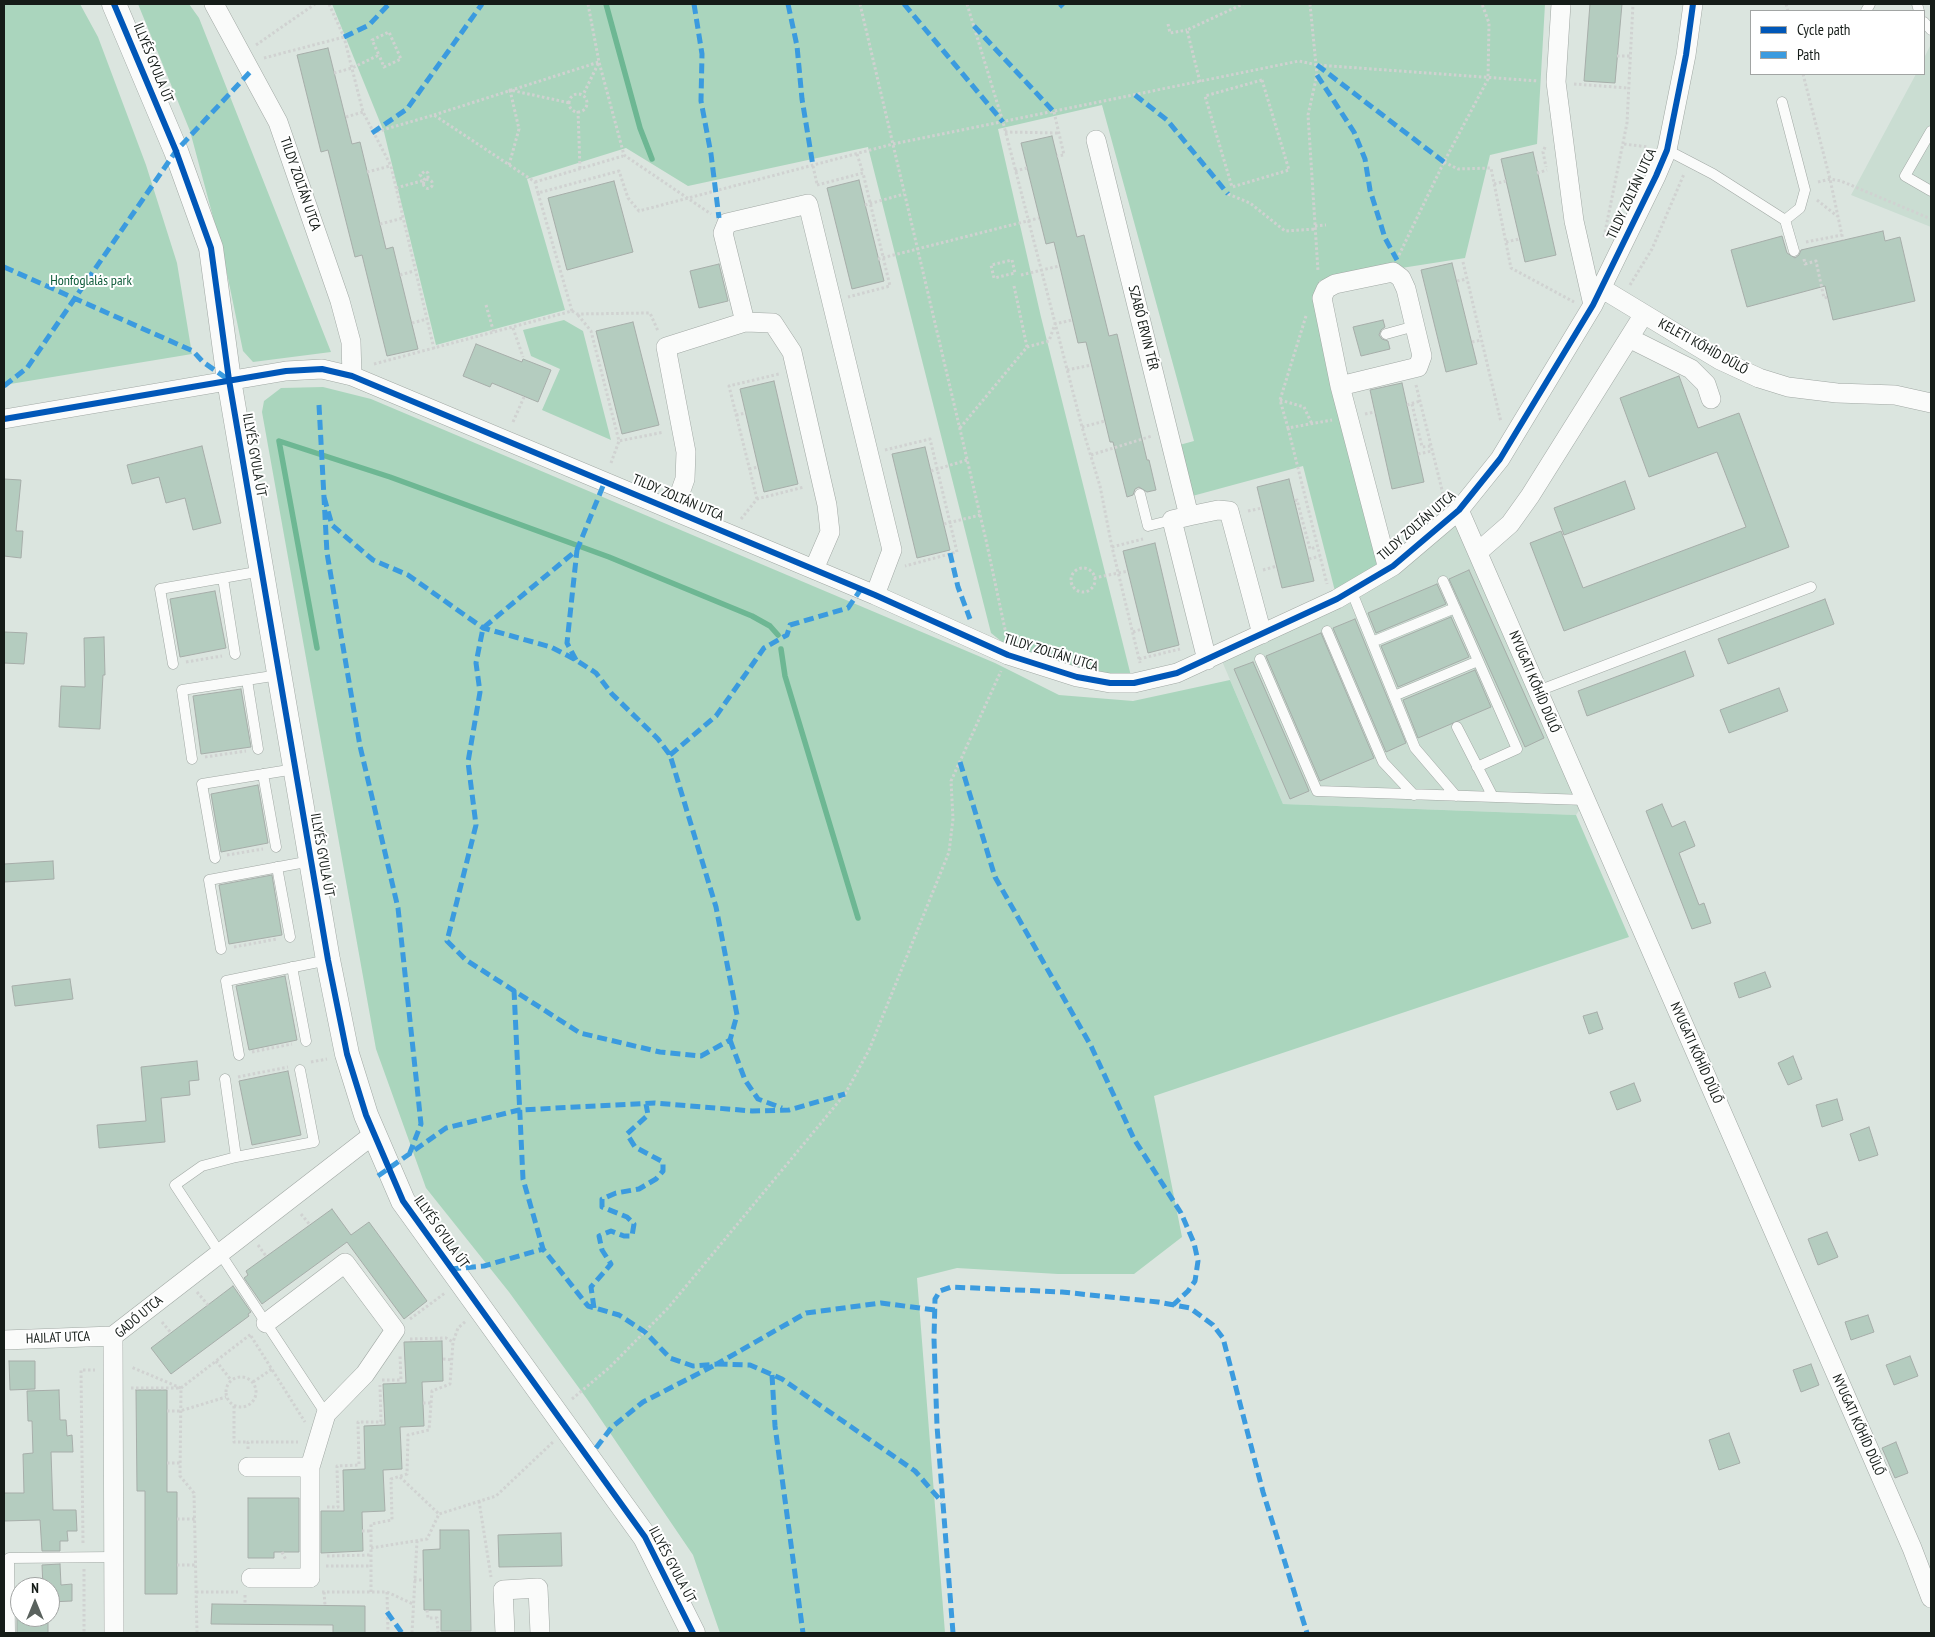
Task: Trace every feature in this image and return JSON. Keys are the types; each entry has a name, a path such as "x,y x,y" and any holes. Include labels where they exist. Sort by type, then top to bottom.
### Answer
{"street":[{"name":"ILLYÉS GYULA ÚT","path":"114,4 176,151 211,248 229,380 328,960 347,1054 374,1134 403,1201 645,1537 693,1633"},
{"name":"TILDY ZOLTÁN UTCA","path":"214,4 278,122 340,301 351,342 352,372"},
{"path":"1561,4 1556,82 1574,221 1586,295"},
{"name":"TILDY ZOLTÁN UTCA","path":"4,419 286,371 322,369 352,372 875,596 1011,647 1077,677 1110,683 1134,683 1177,673 1206,658 1262,634 1351,590 1388,569 1500,459 1586,295 1656,176 1667,150 1686,56 1693,4"},
{"name":"SZABÓ ERVIN TÉR","path":"1096,140 1168,432 1206,658"},
{"path":"745,322 722,233 727,223 808,204 892,550 875,596"},
{"path":"1340,386 1418,367 1422,356 1406,289 1401,278 1393,272 1335,284 1326,289 1322,298 1340,386 1388,569"},
{"name":"KELETI KŐHÍD DŰLŐ","path":"1586,295 1621,301 1720,360 1759,378 1788,387 1837,393 1895,395 1931,403"},
{"path":"1478,552 1510,524 1525,503 1644,314"},
{"path":"666,347 745,322 774,323 792,352 827,505 830,532 814,569"},
{"path":"1629,338 1691,369 1706,384 1711,399"},
{"name":"TILDY ZOLTÁN UTCA","path":"666,347 686,452 685,479 674,510"},
{"name":"NYUGATI KŐHÍD DŰLŐ","path":"1455,502 1908,1539 1931,1598"},
{"path":"1181,518 1218,510 1229,511 1262,634"},
{"name":"GADÓ UTCA","path":"114,1633 113,1336 223,1260 374,1134"},
{"path":"248,1585 310,1578 317,1561 310,1467 326,1414 365,1374 395,1330 345,1263 266,1323"},
{"name":"HAJLAT UTCA","path":"4,1340 113,1336"},
{"path":"248,1467 310,1467"},
{"path":"505,1633 503,1590 538,1588 540,1633"}],"lane":[{"path":"1782,102 1805,190 1800,208 1785,220"},
{"path":"1931,131 1905,176 1931,191"},
{"path":"1667,150 1713,174 1785,220 1797,248"},
{"path":"1386,334 1415,326"},
{"path":"1140,494 1148,526 1181,518"},
{"path":"173,664 160,589 262,571"},
{"path":"222,578 235,654"},
{"path":"1443,582 1517,749 1477,767"},
{"path":"1538,691 1811,588"},
{"path":"1351,590 1415,748 1456,796"},
{"path":"1372,642 1455,608"},
{"path":"1327,631 1383,762 1414,795"},
{"path":"1260,659 1317,792 1586,800"},
{"path":"1394,696 1478,661"},
{"path":"192,759 182,690 279,675"},
{"path":"247,680 258,750"},
{"path":"1457,727 1493,797"},
{"path":"214,858 202,784 295,769"},
{"path":"263,774 276,846"},
{"path":"221,949 209,880 310,861"},
{"path":"277,867 290,937"},
{"path":"239,1055 226,981 328,960"},
{"path":"292,967 306,1041"},
{"path":"300,1070 314,1142 236,1157 202,1166 175,1185 326,1414"},
{"path":"225,1079 236,1157"},
{"path":"10,1633 9,1558 114,1557"}],"path":[{"path":"244,58 315,4"},
{"path":"329,4 344,37 363,112 390,166 434,349"},
{"path":"588,4 599,62 624,155 685,198 727,223"},
{"path":"372,1548 427,1539 440,1514 496,1496 561,1420 668,1308 845,1094 869,1050 949,852 953,818 951,781 1011,647 1006,635 960,428 860,4"},
{"path":"967,4 1003,122 1082,427 1100,486 1112,547 1141,666"},
{"path":"1168,24 1170,34 1188,30 1243,4"},
{"path":"1310,4 1317,65 1308,115 1319,275"},
{"path":"1397,260 1444,162 1488,79 1489,23 1482,4"},
{"path":"1603,242 1624,144 1633,4"},
{"path":"1188,30 1200,82"},
{"path":"389,32 401,59 384,67 379,55 372,40 389,32"},
{"path":"244,58 344,37"},
{"path":"334,73 352,68 379,55"},
{"path":"1617,56 1630,56"},
{"path":"372,133 599,62"},
{"path":"583,95 599,62"},
{"path":"538,193 619,171 628,198 639,211 893,144 1298,62 1488,79 1628,88"},
{"path":"1803,75 1830,179 1843,240"},
{"path":"1262,80 1289,170 1232,187 1205,96 1262,80"},
{"path":"510,90 570,103"},
{"path":"509,165 519,129 510,90"},
{"path":"578,112 573,110 570,103 572,96 583,95"},
{"path":"578,112 586,105 583,95"},
{"path":"346,117 363,112"},
{"path":"578,112 580,169"},
{"path":"1054,112 1064,155 1057,156"},
{"path":"434,115 535,182 572,311 577,314 591,331 619,441 611,463"},
{"path":"1005,132 1059,133"},
{"path":"1547,139 1543,152 1549,180"},
{"path":"1624,144 1667,150"},
{"path":"845,297 890,286 857,154"},
{"path":"535,182 623,156"},
{"path":"1444,162 1458,169 1491,168 1512,268 1586,295 1570,312"},
{"path":"1621,301 1652,249 1690,162"},
{"path":"367,172 390,166"},
{"path":"1016,171 1027,168"},
{"path":"1537,173 1547,170"},
{"path":"817,185 863,174"},
{"path":"1830,179 1841,181 1931,219"},
{"path":"396,188 426,180"},
{"path":"1494,184 1506,182"},
{"path":"1805,190 1838,217"},
{"path":"865,205 904,194"},
{"path":"1228,194 1250,203 1285,231 1326,225"},
{"path":"380,224 403,218"},
{"path":"878,259 1039,218"},
{"path":"1797,248 1842,235"},
{"path":"1506,242 1519,239"},
{"path":"1804,256 1805,264 1816,261 1818,264 1824,298 1828,297"},
{"path":"1012,260 1015,273 994,278 991,264 1012,260"},
{"path":"1463,262 1503,430"},
{"path":"1021,275 1059,266"},
{"path":"400,275 414,271"},
{"path":"1456,281 1466,278"},
{"path":"1014,286 1027,347"},
{"path":"486,305 494,333"},
{"path":"352,372 572,311"},
{"path":"1308,311 1280,400 1328,588"},
{"path":"577,314 650,312 666,347"},
{"path":"412,323 427,319"},
{"path":"1055,324 1072,320"},
{"path":"960,428 1027,347 1049,341 1055,324"},
{"path":"513,328 523,357"},
{"path":"1472,342 1481,340"},
{"path":"598,360 603,359"},
{"path":"1067,370 1091,365"},
{"path":"778,366 783,383"},
{"path":"1412,369 1444,501 1455,502"},
{"path":"757,499 729,386 780,374"},
{"path":"513,422 524,396"},
{"path":"1280,400 1304,407 1312,424"},
{"path":"1407,404 1420,401"},
{"path":"1412,404 1422,448 1431,446"},
{"path":"611,414 617,413"},
{"path":"736,415 746,413"},
{"path":"1288,428 1348,418"},
{"path":"1082,427 1105,421"},
{"path":"619,441 664,432"},
{"path":"1091,455 1168,432"},
{"path":"869,454 930,439 957,552 911,563 899,569 885,569"},
{"path":"1418,454 1432,451"},
{"path":"931,471 967,460"},
{"path":"749,469 758,467"},
{"path":"741,519 757,499 808,487"},
{"path":"1305,498 1296,501 1310,549 1317,547"},
{"path":"1248,511 1262,508"},
{"path":"944,524 980,515"},
{"path":"1112,547 1152,536"},
{"path":"1309,559 1320,556"},
{"path":"1263,570 1277,566"},
{"path":"1078,569 1088,570 1094,578 1092,588 1082,592 1073,588 1071,583 1071,577 1078,569"},
{"path":"1094,578 1128,571"},
{"path":"1132,632 1142,629"},
{"path":"1006,635 1011,647"},
{"path":"1139,659 1189,647 1192,660 1206,658"},
{"path":"173,664 235,654"},
{"path":"192,759 258,750"},
{"path":"214,858 276,846"},
{"path":"221,949 290,937"},
{"path":"239,1055 306,1041"},
{"path":"329,1058 330,1066"},
{"path":"298,1211 310,1224"},
{"path":"223,1260 264,1238"},
{"path":"257,1243 266,1256"},
{"path":"189,1297 203,1286"},
{"path":"422,1310 449,1290"},
{"path":"196,1291 208,1305"},
{"path":"154,1326 168,1315"},
{"path":"160,1321 171,1333"},
{"path":"197,1633 194,1493 180,1476 181,1388 266,1323"},
{"path":"372,1592 371,1524 392,1520 391,1479 407,1474 408,1436 429,1430 432,1391 450,1384 453,1342 458,1328"},
{"path":"250,1334 318,1442"},
{"path":"400,1339 446,1338 453,1342"},
{"path":"322,1507 338,1507 337,1466 359,1465 358,1422 381,1422 380,1380 401,1380 403,1361 400,1346"},
{"path":"443,1360 452,1360"},
{"path":"216,1361 231,1380"},
{"path":"253,1382 272,1369"},
{"path":"84,1633 81,1370 113,1372 181,1388"},
{"path":"113,1372 181,1388"},
{"path":"242,1377 253,1382 257,1394 255,1400 246,1408 234,1406 226,1397 225,1391 231,1380 242,1377"},
{"path":"167,1411 180,1411 226,1397"},
{"path":"423,1403 431,1403"},
{"path":"234,1406 234,1442 318,1442"},
{"path":"248,1442 248,1467"},
{"path":"358,1445 364,1445"},
{"path":"401,1448 408,1447"},
{"path":"167,1463 180,1463"},
{"path":"400,1476 440,1514"},
{"path":"338,1488 343,1488"},
{"path":"384,1491 391,1490"},
{"path":"479,1501 492,1582 503,1590"},
{"path":"177,1519 195,1519"},
{"path":"362,1531 372,1531"},
{"path":"412,1633 417,1541"},
{"path":"317,1561 372,1555"},
{"path":"317,1561 372,1566"},
{"path":"177,1565 196,1565"},
{"path":"414,1580 423,1580"},
{"path":"245,1604 248,1585"},
{"path":"324,1592 325,1605"},
{"path":"388,1633 386,1592 413,1604"},
{"path":"427,1610 428,1618 437,1618 438,1633"}],"shaded area":[{"path":"1931,44 1931,227 1851,195 1915,75 1925,75 1925,56"},
{"path":"1459,510 1586,800 1576,815 1283,804 1219,654 1337,599"}],"green space":[{"name":"Honfoglalás park","path":"4,4 80,4 98,37 146,165 177,263 192,354 4,385"},
{"path":"138,4 189,4 199,18 331,352 253,362 243,351 223,254 190,131"},
{"path":"332,4 1545,4 1537,144 1490,155 1465,258 1319,281 1388,569 1337,599 1303,466 1185,498 1172,447 1194,441 1102,105 998,129 1041,317 1131,676 1110,681 1012,650 991,633 868,147 688,186 626,148 527,179 565,310 436,345 384,132"},
{"path":"564,320 583,331 611,440 542,410 560,369 531,356 523,330"},
{"path":"323,387 371,399 995,663 1059,695 1133,701 1230,680 1283,804 1576,815 1629,937 1154,1096 1182,1237 1134,1274 1058,1274 957,1268 917,1278 945,1633 720,1633 693,1555 587,1399 509,1292 426,1188 376,1049 262,412 264,401 281,388"}],"building":[{"path":"1590,4 1622,4 1615,83 1584,81"},
{"path":"328,48 352,144 360,142 386,249 393,247 418,349 387,356 362,255 355,257 328,150 321,152 297,55"},
{"path":"1052,136 1077,237 1084,235 1109,336 1117,334 1156,490 1147,492 1139,487 1135,489 1133,495 1127,497 1113,442 1110,442 1086,342 1078,343 1054,242 1046,244 1021,143"},
{"path":"1533,152 1556,255 1525,262 1501,159"},
{"path":"859,180 884,281 852,289 827,188"},
{"path":"614,181 633,252 567,270 548,198"},
{"path":"1883,231 1885,241 1900,237 1915,301 1833,320 1825,286 1747,307 1731,250 1782,236 1787,253 1795,258 1801,250"},
{"path":"1452,263 1477,364 1446,372 1421,270"},
{"path":"719,264 728,301 699,308 690,271"},
{"path":"1383,320 1385,327 1379,335 1382,339 1388,341 1390,349 1361,356 1353,327"},
{"path":"633,322 659,425 622,434 596,331"},
{"path":"476,344 522,362 523,359 551,370 538,402 492,383 490,387 463,376"},
{"path":"1679,376 1698,428 1739,413 1789,547 1564,631 1530,543 1561,531 1583,588 1746,527 1717,452 1649,477 1620,398"},
{"path":"774,381 798,484 764,492 740,389"},
{"path":"1402,383 1424,482 1392,489 1370,390"},
{"path":"202,446 221,523 193,530 185,498 166,503 159,477 132,484 127,465"},
{"path":"925,447 950,550 917,558 892,454"},
{"path":"4,479 21,480 16,531 23,531 21,558 4,556"},
{"path":"1289,479 1314,581 1282,588 1257,487"},
{"path":"1625,481 1635,509 1564,535 1554,508"},
{"path":"1155,543 1179,645 1148,653 1123,551"},
{"path":"1469,570 1544,738 1525,747 1449,579"},
{"path":"1437,584 1446,604 1376,633 1368,613"},
{"path":"215,591 226,648 180,657 170,599"},
{"path":"1825,599 1834,624 1728,664 1718,639"},
{"path":"1451,617 1469,657 1398,687 1381,646"},
{"path":"1355,619 1406,743 1386,752 1333,628"},
{"path":"4,632 27,633 24,664 4,663"},
{"path":"1321,633 1374,758 1320,781 1266,656"},
{"path":"104,637 105,675 103,675 100,729 59,727 61,686 85,687 84,638"},
{"path":"1685,651 1694,676 1587,716 1578,691"},
{"path":"1253,662 1309,791 1290,799 1234,669"},
{"path":"1475,670 1491,707 1418,738 1403,700"},
{"path":"1779,688 1788,711 1729,733 1720,710"},
{"path":"241,689 251,747 201,754 193,696"},
{"path":"258,785 268,843 221,852 211,794"},
{"path":"1662,804 1672,827 1685,821 1695,846 1679,853 1699,905 1704,903 1711,923 1692,929 1646,811"},
{"path":"53,861 54,879 4,882 4,864"},
{"path":"272,875 282,935 229,944 219,885"},
{"path":"1765,972 1771,987 1739,998 1734,983"},
{"path":"285,976 297,1040 249,1050 236,986"},
{"path":"70,979 73,999 15,1006 12,986"},
{"path":"1597,1012 1603,1029 1589,1034 1583,1016"},
{"path":"1793,1056 1802,1079 1788,1085 1778,1063"},
{"path":"197,1061 199,1080 189,1081 190,1095 161,1098 165,1142 99,1148 97,1125 146,1121 141,1067"},
{"path":"288,1071 301,1135 252,1145 239,1081"},
{"path":"1634,1083 1641,1101 1617,1110 1610,1092"},
{"path":"1837,1099 1843,1120 1822,1127 1816,1105"},
{"path":"1869,1127 1878,1155 1859,1161 1850,1134"},
{"path":"332,1209 351,1235 369,1222 427,1301 404,1319 347,1242 262,1304 244,1278 248,1275 246,1271"},
{"path":"1827,1232 1838,1257 1818,1265 1808,1239"},
{"path":"233,1286 251,1312 248,1314 249,1316 171,1374 151,1348"},
{"path":"1868,1315 1874,1332 1851,1340 1845,1322"},
{"path":"442,1341 443,1381 422,1382 424,1426 400,1427 402,1469 383,1470 385,1511 362,1512 363,1551 321,1553 321,1511 344,1511 343,1470 365,1469 364,1426 385,1425 383,1384 406,1383 404,1342"},
{"path":"1910,1356 1918,1376 1894,1385 1886,1365"},
{"path":"9,1361 35,1361 35,1389 10,1390"},
{"path":"1811,1364 1819,1385 1801,1392 1793,1370"},
{"path":"59,1390 60,1420 66,1420 67,1436 72,1435 73,1452 51,1452 53,1510 76,1510 77,1531 67,1531 68,1541 60,1541 60,1551 42,1551 40,1520 4,1521 4,1493 24,1493 23,1454 33,1453 32,1421 28,1421 27,1391"},
{"path":"136,1390 167,1390 167,1492 177,1492 177,1594 145,1594 145,1491 137,1491"},
{"path":"1729,1433 1740,1463 1719,1470 1709,1440"},
{"path":"1896,1442 1908,1473 1895,1478 1882,1448"},
{"path":"248,1498 299,1498 299,1552 274,1552 274,1558 248,1558"},
{"path":"440,1530 469,1530 471,1631 441,1631 441,1610 424,1610 423,1550 440,1549"},
{"path":"561,1533 562,1566 499,1567 498,1535"},
{"path":"60,1564 61,1585 72,1584 72,1601 60,1602 60,1577 43,1577 42,1565"},
{"path":"212,1604 365,1606 365,1633 333,1633 333,1625 211,1624"},
{"path":"17,1627 48,1627 48,1633 17,1633"}],"waterway":[{"path":"606,4 640,128 652,159"},
{"path":"317,648 279,441 390,477 609,557 752,616 770,626 778,635"},
{"path":"781,649 785,676 858,918"}],"marked path":[{"path":"344,37 369,25 389,4"},
{"path":"372,133 407,109 482,4"},
{"path":"694,4 702,54 701,101 711,154 719,218"},
{"path":"788,4 797,46 802,99 813,166"},
{"path":"904,4 1003,122"},
{"path":"1060,4 1063,7"},
{"path":"974,26 1054,112"},
{"path":"1317,65 1444,162"},
{"path":"4,386 27,368 176,151 251,71"},
{"path":"1317,75 1354,132 1365,159 1370,190 1385,238 1397,260"},
{"path":"1135,95 1167,120 1228,194"},
{"path":"4,267 193,351 203,362 229,380"},
{"path":"319,405 327,553 360,746 398,908 421,1124 409,1155"},
{"path":"324,497 332,525 373,560 408,575 483,628 551,647 596,673 612,694 658,739 670,755 716,907 737,1015 730,1040 701,1056 660,1052 580,1033 466,960 447,941 476,825 468,762 480,692 476,663 483,628 577,550 605,481"},
{"path":"576,660 567,643 577,550"},
{"path":"950,553 958,587 970,619"},
{"path":"670,755 716,716 764,648 787,635 790,625 848,608 861,589"},
{"path":"960,762 995,877 1091,1046 1134,1139 1181,1213 1194,1243 1198,1261 1195,1281 1188,1291 1173,1305"},
{"path":"514,990 523,1179 543,1249 588,1306 619,1315 645,1332 670,1358 693,1366 717,1364 806,1313 881,1303 935,1310"},
{"path":"730,1040 745,1080 758,1099 782,1108"},
{"path":"378,1176 446,1128 519,1110 655,1103 752,1111 789,1110 845,1094"},
{"path":"594,1308 591,1287 611,1264 602,1250 599,1236 611,1231 624,1236 632,1236 634,1224 627,1217 602,1207 602,1199 616,1193 639,1189 656,1179 663,1171 663,1162 635,1147 627,1134 648,1115 646,1104"},
{"path":"451,1269 484,1266 543,1249"},
{"path":"953,1633 937,1426 934,1339 935,1299 940,1291 951,1287 1062,1292 1158,1302 1190,1308 1213,1325 1223,1338 1263,1492 1307,1633"},
{"path":"596,1448 612,1427 643,1402 717,1364 750,1365 782,1379 915,1471 942,1502"},
{"path":"772,1375 775,1426 803,1633"},
{"path":"387,1612 402,1633"}],"cycle path":[{"path":"114,4 176,151 211,248 229,380 328,960 347,1054 366,1115 403,1201 645,1537 693,1633"},
{"path":"4,419 286,371 322,369 352,376 875,595 1008,655 1077,677 1110,683 1134,683 1177,673 1337,599 1393,566 1459,510 1500,459 1593,305 1656,176 1667,150 1686,55 1693,4"}]}
